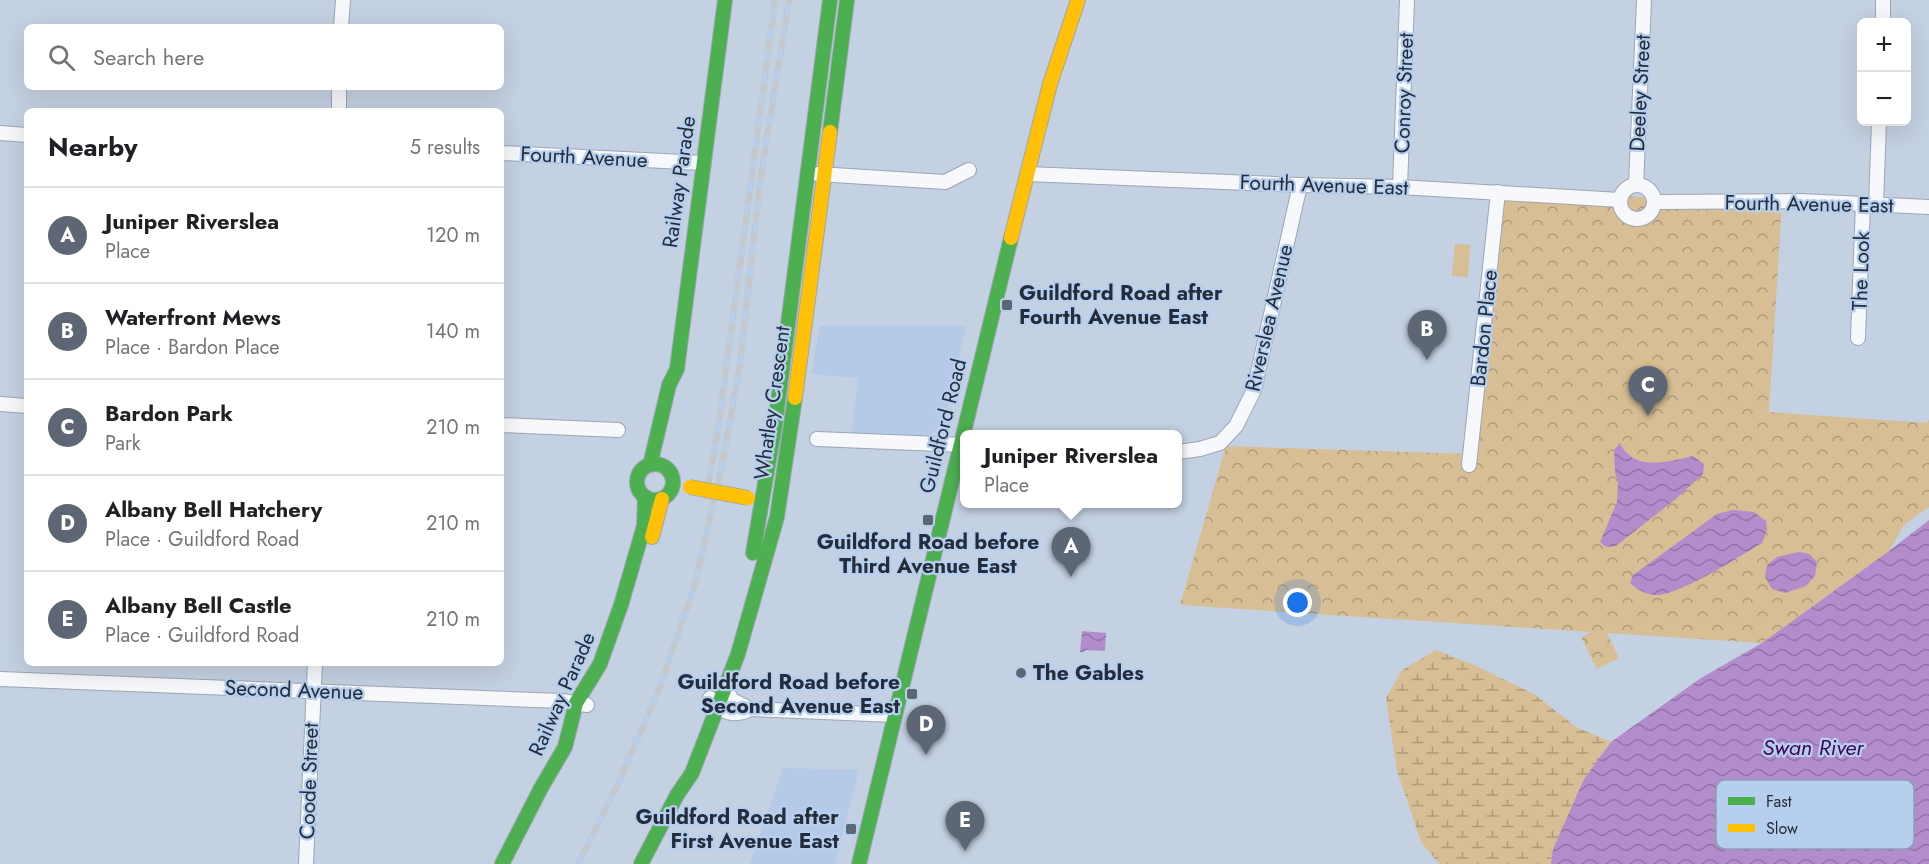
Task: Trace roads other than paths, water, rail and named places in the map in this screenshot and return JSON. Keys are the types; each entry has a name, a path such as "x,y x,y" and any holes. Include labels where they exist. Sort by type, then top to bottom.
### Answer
{"main road":[{"name":"Railway Parade","path":"650,465 669,385 677,369 724,0"},
{"name":"Whatley Crescent","path":"641,864 677,795 692,773 747,585 780,393 806,173 830,0"},
{"name":"Whatley Crescent","path":"714,704 726,689 757,596 778,510 801,361 847,0"},
{"name":"Guildford Road","path":"966,430 1050,84 1078,0"},
{"name":"Railway Parade","path":"666,468 667,442 682,390 682,380 677,369"},
{"name":"Guildford Road","path":"859,864 960,453"},
{"path":"690,493 673,481 666,468 656,464 641,471 638,477 638,488 645,497 656,501 690,493 778,510"},
{"path":"664,498 670,492 673,481"},
{"name":"Railway Parade","path":"502,864 565,747 600,664 621,605 644,526 645,497"},
{"name":"Railway Parade","path":"515,864 577,740 582,704 610,666 631,609 664,498"}],"street":[{"path":"341,24 343,0"},
{"name":"Conroy Street","path":"1400,187 1407,0"},
{"name":"Deeley Street","path":"1636,185 1644,0"},
{"path":"1882,18 1883,0"},
{"path":"339,90 339,108"},
{"name":"The Look","path":"1858,338 1879,126"},
{"path":"0,133 24,135"},
{"name":"Fourth Avenue","path":"504,153 704,163"},
{"path":"806,173 945,182 969,170"},
{"name":"Fourth Avenue East","path":"1027,174 1300,186 1400,187 1620,200"},
{"path":"1636,185 1646,188 1654,202 1651,212 1638,220 1628,218 1624,214 1620,200 1624,191 1636,185"},
{"name":"Riverslea Avenue","path":"1182,451 1220,443 1236,426 1254,390 1300,186"},
{"name":"Bardon Place","path":"1469,465 1498,192"},
{"name":"Fourth Avenue East","path":"1654,202 1800,201 1929,207"},
{"path":"0,405 24,406"},
{"path":"504,425 618,430"},
{"path":"817,439 960,445"},
{"name":"Coode Street","path":"306,864 315,666"},
{"name":"Second Avenue","path":"0,679 582,704"},
{"path":"726,689 732,700 750,709 894,715"},
{"path":"714,704 743,713 750,709"}],"water":[{"path":"1620,443 1634,458 1652,463 1693,456 1704,464 1703,474 1677,498 1616,546 1606,547 1600,542 1617,502 1618,482 1614,450"},
{"path":"1733,510 1754,512 1766,521 1767,530 1762,543 1711,573 1670,592 1651,595 1630,583 1633,575 1717,514"},
{"name":"Swan River","path":"1929,520 1929,864 1551,864 1553,849 1584,779 1611,742 1701,678 1762,643"},
{"path":"1799,552 1809,554 1817,562 1815,576 1806,586 1785,593 1772,589 1765,577 1767,565 1777,557"},
{"path":"1082,631 1106,633 1105,651 1080,652"}],"railway":[{"path":"706,497 718,430 775,0"},
{"path":"578,864 618,784 660,687 695,584 720,475 740,365 760,182 789,0"}],"place":[{"name":"Guildford Road after Fourth Avenue East","path":"1007,305"},
{"name":"Waterfront Mews","path":"1427,360"},
{"name":"Bardon Park","path":"1648,416"},
{"name":"Guildford Road before Third Avenue East","path":"928,520"},
{"name":"Juniper Riverslea","path":"1071,577"},
{"name":"The Gables","path":"1021,673"},
{"name":"Guildford Road before Second Avenue East","path":"912,694"},
{"name":"Albany Bell Hatchery","path":"926,755"},
{"name":"Guildford Road after First Avenue East","path":"851,829"},
{"name":"Albany Bell Castle","path":"965,851"}]}
